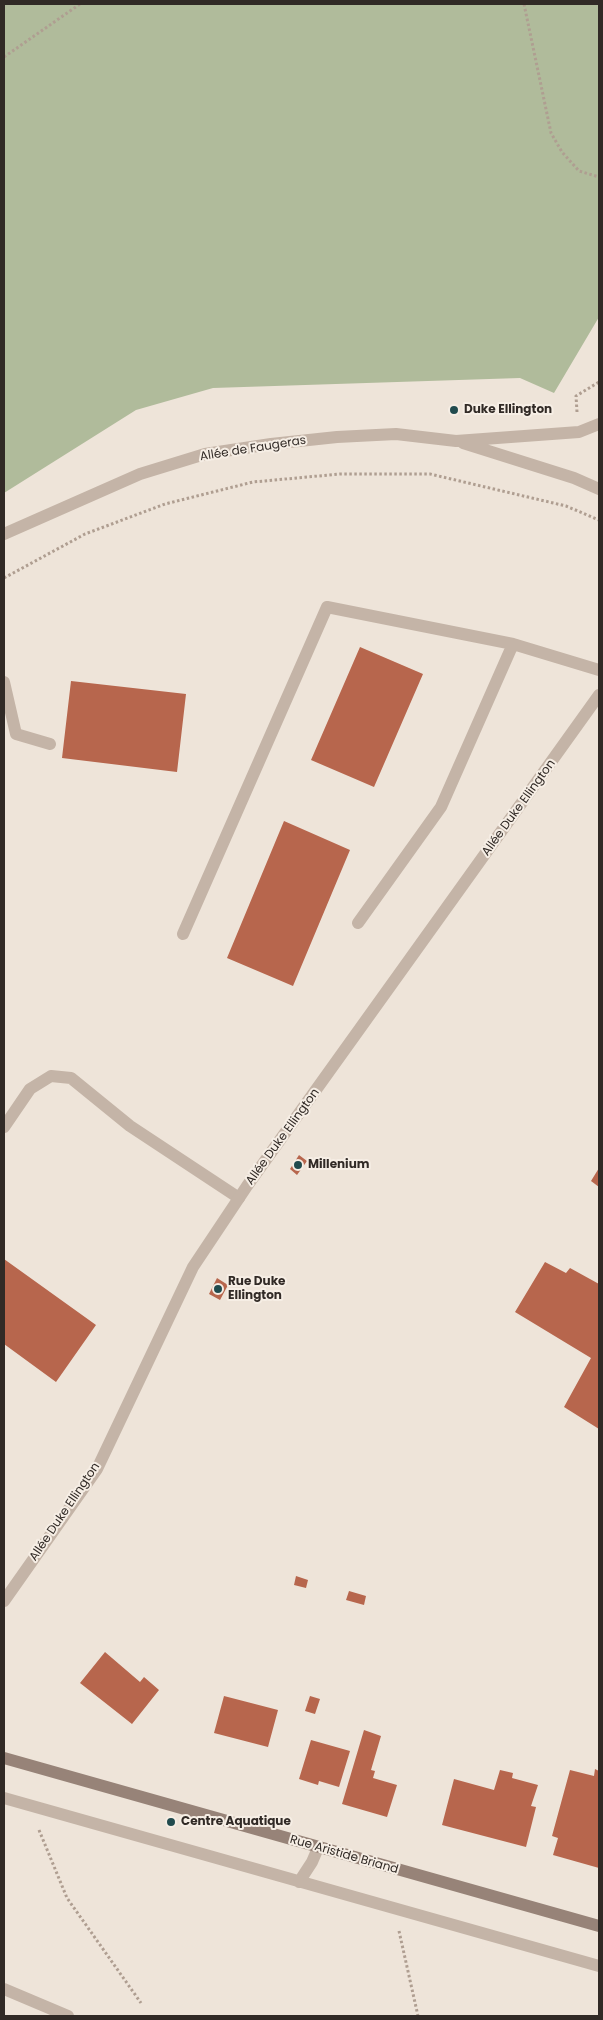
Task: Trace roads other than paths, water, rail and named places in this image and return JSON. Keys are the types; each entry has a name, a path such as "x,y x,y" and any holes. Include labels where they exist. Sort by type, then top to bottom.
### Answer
{"street":[{"name":"Allée de Faugeras","path":"4,534 140,474 205,454 271,444 386,434 456,441 579,432 599,424"},
{"name":"Allée de Faugeras","path":"456,441 574,478 599,489"},
{"path":"183,934 328,607 513,644 599,670"},
{"path":"358,923 441,807 513,644"},
{"path":"4,682 16,734 50,744"},
{"name":"Allée Duke Ellington","path":"4,1601 97,1469 193,1267 239,1198 599,695"},
{"path":"4,1127 30,1089 51,1076 71,1078 130,1126 239,1198"},
{"name":"Rue Aristide Briand","path":"4,1758 599,1926"},
{"path":"4,1798 599,1966"},
{"path":"299,1882 312,1862 318,1848"},
{"path":"4,1989 68,2016"}],"place":[{"name":"Duke Ellington","path":"454,410"},
{"name":"Millenium","path":"298,1165"},
{"name":"Rue Duke Ellington","path":"218,1289"},
{"name":"Centre Aquatique","path":"171,1822"}]}
